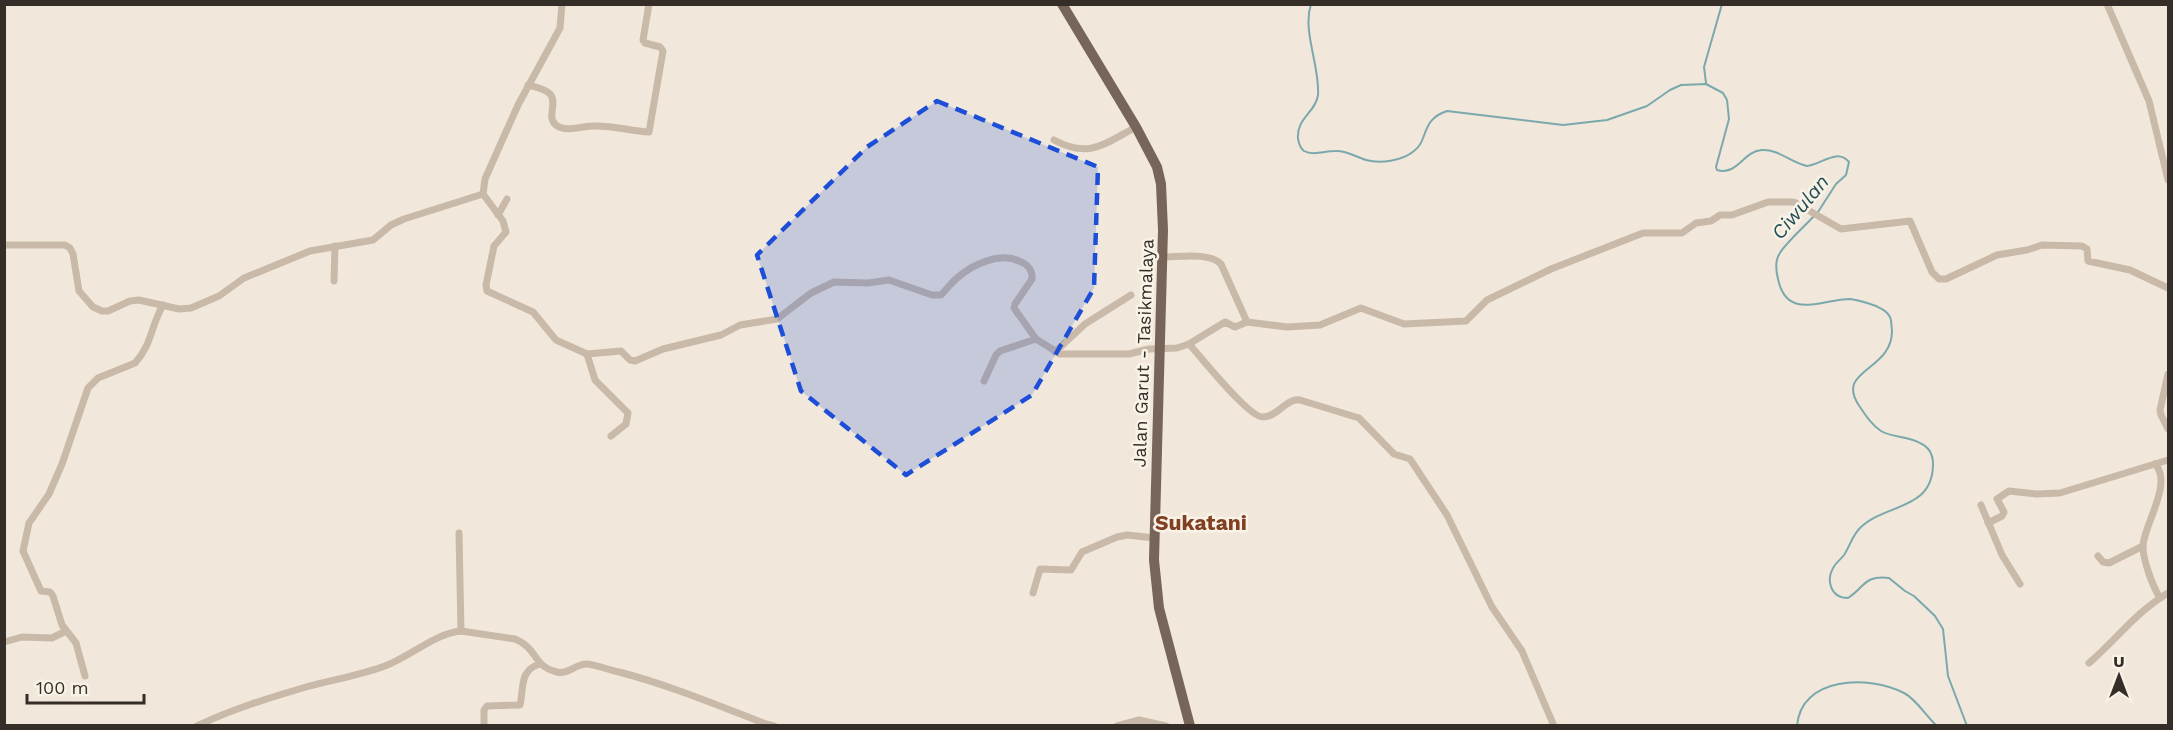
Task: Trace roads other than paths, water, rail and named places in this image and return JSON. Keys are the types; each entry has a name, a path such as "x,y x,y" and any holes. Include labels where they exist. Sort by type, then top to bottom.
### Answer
{"main road":[{"name":"Jalan Garut - Tasikmalaya","path":"1062,4 1154,158 1160,174 1163,205 1163,257 1154,560 1159,608 1190,726"}],"street":[{"path":"562,4 560,28 528,85 485,178 483,194 505,225 506,232 494,246 486,285 487,291 533,312 555,340 587,354 621,351 634,361 663,349 721,335 740,325 777,320 811,293 834,282 868,283 889,280 932,295 941,295 961,275 1002,257 1023,262 1032,274 1028,286 1014,306 1036,339 1055,352 1129,354 1159,350 1189,344 1222,323 1227,322 1235,327 1247,322 1287,327 1320,325 1361,308 1404,324 1466,321 1487,300 1519,283 1643,233 1680,233 1696,223 1711,221 1720,215 1732,215 1768,202 1788,201 1841,229 1910,221 1932,272 1939,279 1946,279 1997,255 2025,251 2042,245 2082,246 2087,249 2088,261 2130,270 2169,288"},
{"path":"528,85 551,95 553,103 551,117 556,125 561,127 574,129 607,125 649,132 663,51 660,46 645,43 643,40 649,4"},
{"path":"2107,4 2149,101 2169,180"},
{"path":"1054,140 1071,148 1091,150 1136,127"},
{"path":"4,245 64,245 70,248 79,291 85,300 102,310 108,311 130,301 139,300 179,309 191,308 204,304 244,278 310,251 373,240 391,225 404,219 483,194"},
{"path":"498,215 507,199"},
{"path":"334,281 335,246"},
{"path":"1163,257 1203,257 1217,260 1221,264 1247,322"},
{"path":"1055,352 1085,324 1131,295"},
{"path":"85,676 76,643 66,631 56,611 51,593 41,591 24,557 25,533 29,523 49,494 62,465 88,388 98,378 138,360 150,340 155,321 163,305"},
{"path":"984,381 1000,351 1036,339"},
{"path":"1189,344 1233,394 1255,415 1262,418 1269,416 1294,399 1300,400 1359,418 1394,454 1410,459 1447,515 1492,607 1522,651 1554,726"},
{"path":"587,354 595,380 628,413 626,424 611,435"},
{"path":"2169,374 2160,410 2169,429"},
{"path":"1988,523 2002,516 2004,512 1997,499 2009,491 2060,494 2169,460"},
{"path":"2155,464 2164,474 2163,498 2143,546 2151,582 2160,598"},
{"path":"1980,505 2002,555 2019,584"},
{"path":"459,533 461,631"},
{"path":"1033,593 1040,569 1071,570 1080,554 1085,550 1122,536 1155,538"},
{"path":"2098,556 2103,562 2109,562 2143,546"},
{"path":"2089,663 2111,644 2137,615 2169,593"},
{"path":"6,641 25,636 52,638 66,631"},
{"path":"197,726 220,715 306,687 384,667 440,638 461,631 524,642 530,647 540,664 555,672 563,673 585,664 655,681 774,726"},
{"path":"484,726 484,710 487,706 515,707 520,705 528,670 540,664"},
{"path":"1117,726 1139,720 1166,726"}],"waterway":[{"name":"Ciwulan","path":"1311,4 1309,26 1318,95 1298,132 1299,144 1304,151 1315,153 1339,151 1372,161 1391,161 1414,151 1433,119 1447,111 1563,125 1607,120 1647,106 1681,85 1706,84 1723,93 1727,100 1729,119 1717,170 1730,170 1750,154 1762,150 1774,152 1807,166 1839,156 1849,162 1846,175 1836,184 1818,212"},
{"path":"1706,83 1704,67 1722,4"},
{"name":"Ciwulan","path":"1814,216 1778,256 1777,273 1783,292 1789,300 1797,304 1807,305 1850,299 1876,306 1887,313 1891,319 1890,344 1884,354 1859,377 1854,385 1854,395 1860,407 1878,429 1923,445 1930,451 1933,464 1931,479 1925,490 1916,498 1870,520 1857,531 1844,555 1832,570 1831,587 1837,595 1848,598 1874,578 1889,578 1914,596 1935,616 1943,629 1948,676 1967,726"},
{"name":"Ciwulan","path":"1797,726 1801,709 1810,697 1823,689 1856,682 1890,687 1904,693 1913,699 1937,726"}],"district":[{"name":"Sukatani","path":"1201,522"}]}
